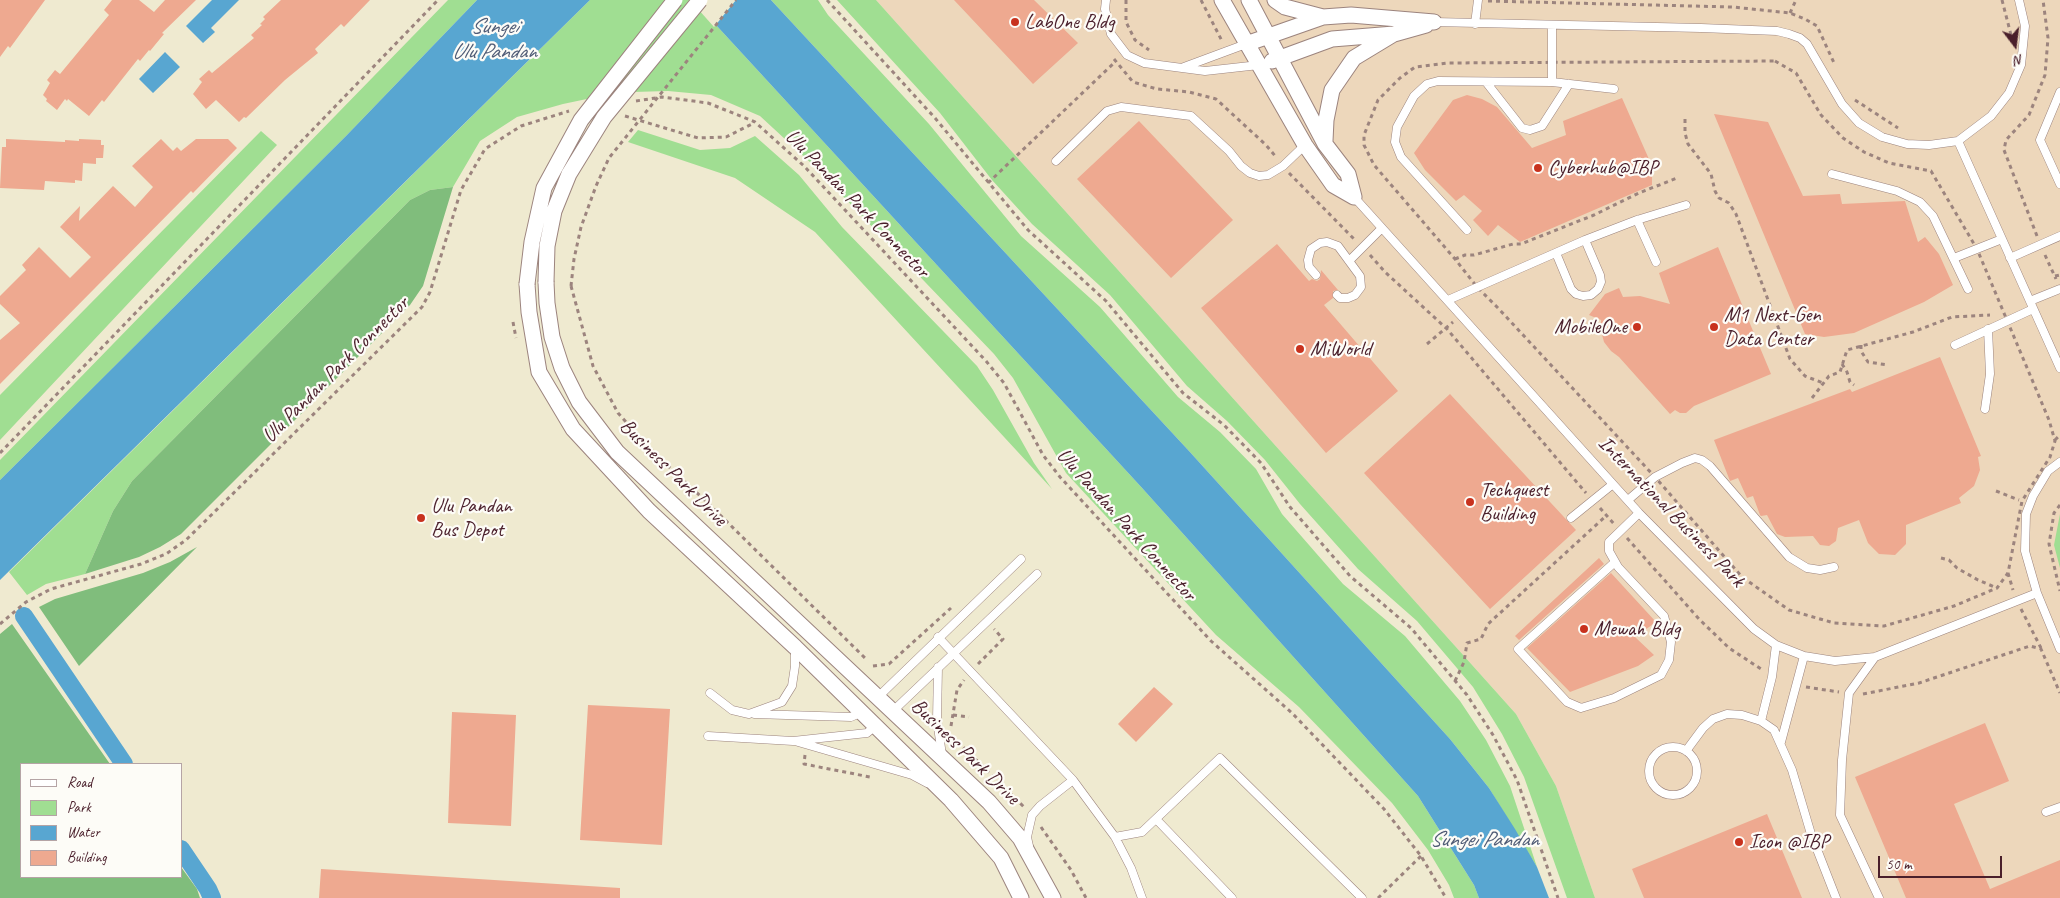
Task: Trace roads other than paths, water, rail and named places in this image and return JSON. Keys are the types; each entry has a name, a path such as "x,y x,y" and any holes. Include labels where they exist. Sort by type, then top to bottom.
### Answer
{"street":[{"name":"Business Park Drive","path":"675,0 581,120 544,188 532,242 527,284 529,312 539,372 573,429 649,511 795,647 943,792 978,829 1001,858 1021,898"},
{"name":"Business Park Drive","path":"700,0 604,117 569,174 554,211 547,246 547,303 552,337 562,368 579,402 617,452 989,802 1020,838 1032,856 1053,898"},
{"path":"1222,0 1259,65 1332,39 1394,34 1434,22"},
{"path":"1249,0 1280,58"},
{"path":"1275,0 1285,7 1323,17"},
{"path":"1246,44 1323,17 1350,15 1434,22"},
{"path":"1325,144 1326,120 1332,90 1354,58 1394,34"},
{"name":"International Business Park","path":"1280,58 1325,144 1348,174 1354,197"},
{"name":"International Business Park","path":"1259,65 1305,145 1333,185 1354,197"}],"lane":[{"path":"1106,0 1105,9 1112,34 1128,55 1144,63 1204,71 1259,65"},
{"path":"1476,24 1478,0"},
{"path":"1434,22 1777,31 1800,38 1807,44 1842,104 1859,123 1882,136 1907,144 1929,145 1958,141 1991,116 2009,93 2021,65 2025,26 2019,0"},
{"path":"1552,26 1552,82"},
{"path":"1182,68 1246,44"},
{"path":"1466,230 1401,157 1395,142 1396,127 1414,96 1427,84 1438,81 1552,82 1614,88"},
{"path":"1486,82 1522,128 1530,130 1542,126 1569,84"},
{"path":"2060,92 2040,140 2060,184"},
{"path":"1056,161 1107,111 1121,107 1191,116 1241,166 1250,173 1259,176 1268,176 1283,166 1305,145"},
{"path":"1958,141 2060,368"},
{"path":"1832,174 1897,191 1920,202 1933,216 1968,289"},
{"name":"International Business Park","path":"1354,197 1639,513 1754,629 1776,645 1804,656 1835,661 1875,658 2037,593"},
{"path":"1448,300 1584,240 1637,220 1686,205"},
{"path":"1637,220 1656,262"},
{"path":"1349,261 1382,228"},
{"path":"2010,258 2060,236"},
{"path":"1954,258 2002,239"},
{"path":"1556,253 1571,289 1576,294 1590,295 1598,289 1601,282 1600,275 1584,240"},
{"path":"1316,275 1309,267 1308,260 1311,249 1320,243 1328,242 1338,246 1360,276 1361,287 1355,295 1348,298 1340,298 1337,295"},
{"path":"1954,345 2007,321 2060,289"},
{"path":"1985,409 1990,374 1988,329"},
{"path":"1628,500 1655,477 1688,460 1695,458 1702,460 1710,466 1789,557 1807,568 1820,570 1834,567"},
{"path":"2060,462 2048,471 2033,496 2026,514 2025,551 2037,593 2060,649"},
{"path":"1572,518 1613,484"},
{"path":"1615,562 1518,649 1567,702 1581,708 1614,698 1661,675 1669,660 1671,642 1664,616 1615,562 1609,551 1609,542 1639,513"},
{"path":"878,697 1021,560"},
{"path":"893,711 1037,574"},
{"path":"938,638 1073,780 1114,837 1131,868 1142,898"},
{"path":"1761,721 1772,677 1776,645"},
{"path":"749,714 782,702 792,686 795,647"},
{"path":"1781,742 1804,656"},
{"path":"1875,658 1849,694 1842,760 1840,815 1879,898"},
{"path":"938,667 938,734 942,758"},
{"path":"710,693 732,710 749,714 851,717 862,712"},
{"path":"1686,751 1702,728 1713,719 1727,714 1742,715 1761,721 1774,730 1792,770 1811,834 1836,898"},
{"path":"708,736 793,741 867,733 875,726"},
{"path":"793,741 912,775 943,792"},
{"path":"1668,748 1686,751 1693,758 1696,767 1693,785 1677,795 1668,795 1659,791 1652,785 1649,776 1652,758 1659,751 1668,748"},
{"path":"1114,837 1142,832 1220,758 1362,898"},
{"path":"1032,856 1027,837 1032,815 1040,806 1073,780"},
{"path":"2046,812 2060,807"},
{"path":"1156,819 1232,898"}],"water":[{"path":"212,0 239,0 211,28 215,32 203,43 186,26"},
{"name":"Sungei Ulu Pandan","path":"477,0 590,0 0,580 0,480 346,136"},
{"name":"Sungei Pandan","path":"693,0 771,0 1189,451 1450,739 1489,788 1515,829 1537,867 1549,898 1479,898 1474,885 1418,796 1143,489"},
{"path":"165,52 180,67 153,93 139,79"}],"waterway":[{"path":"24,616 123,763"},
{"path":"182,850 212,898"}],"place":[{"name":"LabOne Bldg","path":"1015,22"},
{"name":"Cyberhub@IBP","path":"1538,168"},
{"name":"MobileOne","path":"1637,327"},
{"name":"M1 Next-Gen Data Center","path":"1714,327"},
{"name":"MiWorld","path":"1300,349"},
{"name":"Techquest Building","path":"1470,502"},
{"name":"Ulu Pandan Bus Depot","path":"421,518"},
{"name":"Mewah Bldg","path":"1584,629"},
{"name":"Icon @IBP","path":"1739,842"}]}
